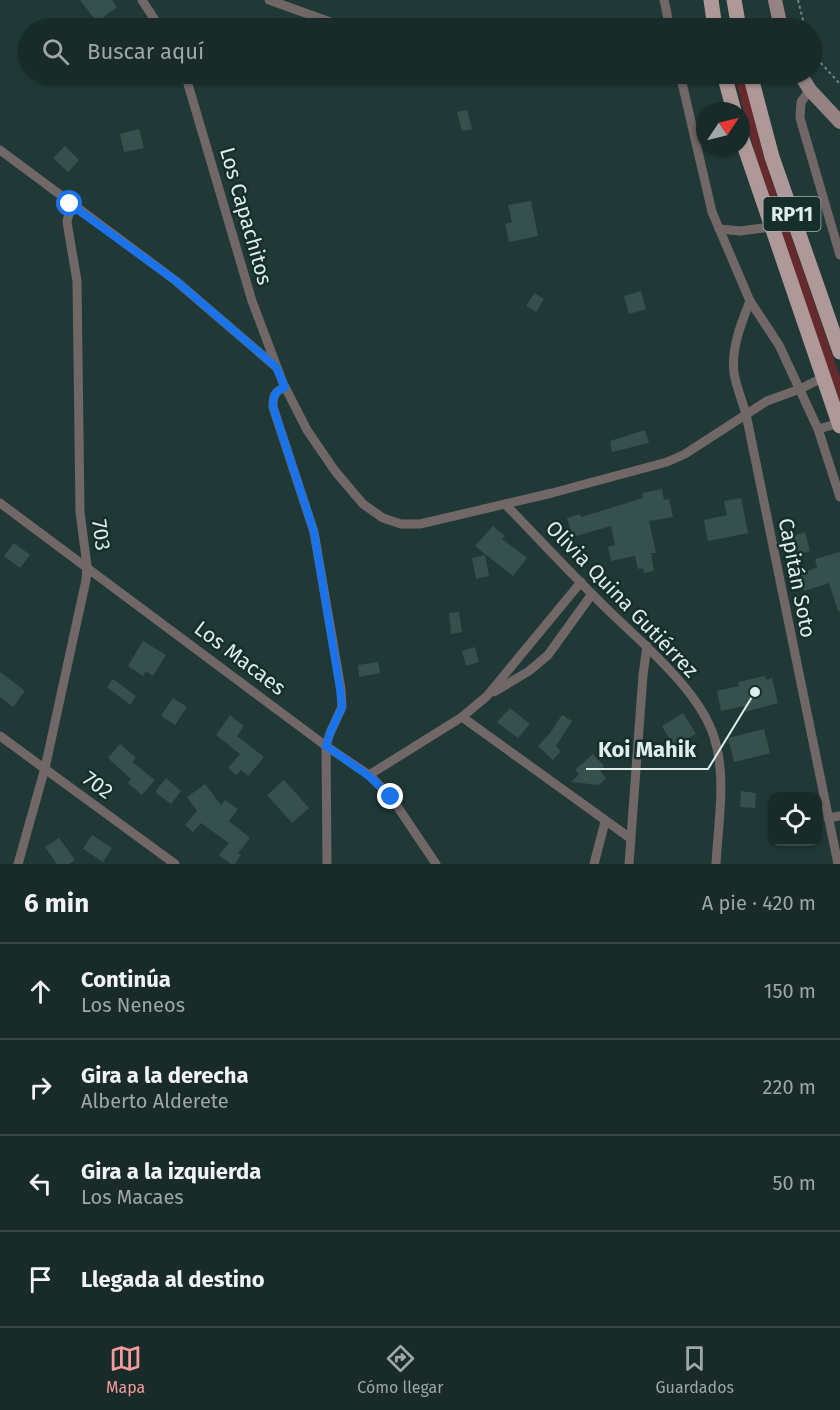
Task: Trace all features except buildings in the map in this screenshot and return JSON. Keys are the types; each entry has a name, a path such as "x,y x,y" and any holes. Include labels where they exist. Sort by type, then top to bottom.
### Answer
{"main road":[{"path":"711,0 714,18"},
{"path":"734,0 738,18"},
{"path":"727,84 732,102"},
{"name":"RP11","path":"753,84 772,157 840,352"},
{"name":"RP11","path":"748,156 840,424"}],"street":[{"path":"142,0 154,18"},
{"path":"269,0 319,18"},
{"path":"664,0 668,18"},
{"path":"775,0 779,18"},
{"name":"Los Capachitos","path":"188,84 252,301 276,367 307,430 350,490 363,504 383,518 401,524 420,524 667,462 685,454 767,401 824,377"},
{"path":"682,84 711,212 750,301 779,345 800,389 818,429 840,497"},
{"path":"806,84 840,122"},
{"path":"810,90 801,102 800,118 840,255"},
{"path":"0,150 176,281 276,367"},
{"name":"703","path":"18,864 45,768 86,580 87,566 80,512 77,281 67,222 70,204"},
{"path":"718,229 740,231 771,227"},
{"name":"Capitán Soto","path":"750,301 739,330 734,373 746,414 838,864"},
{"path":"285,387 276,391 273,396 273,407 314,532 342,707 326,746 327,864"},
{"path":"818,429 840,424"},
{"name":"Los Macaes","path":"0,503 369,776 391,797 436,864"},
{"name":"Olivia Quina Gutiérrez","path":"506,504 592,594 647,646 707,718 715,739 721,782 716,864"},
{"path":"487,696 581,582"},
{"path":"369,776 462,717 487,696 529,671 548,655 592,594"},
{"path":"629,864 647,646"},
{"path":"462,717 630,838"},
{"name":"702","path":"0,736 175,864"},
{"path":"828,819 840,816"},
{"path":"594,864 605,822"}],"path":[{"path":"798,0 802,18"},
{"path":"822,64 840,84"}],"shaded area":[{"path":"737,84 746,84 765,161 840,377 840,404 758,165 750,135 750,102 741,102"}],"place":[{"name":"Koi Mahik","path":"755,692"}],"route":[{"path":"70,204 176,281 276,367 285,387 276,391 273,396 273,407 314,532 340,689 342,707 326,746 369,776 391,797"}]}
